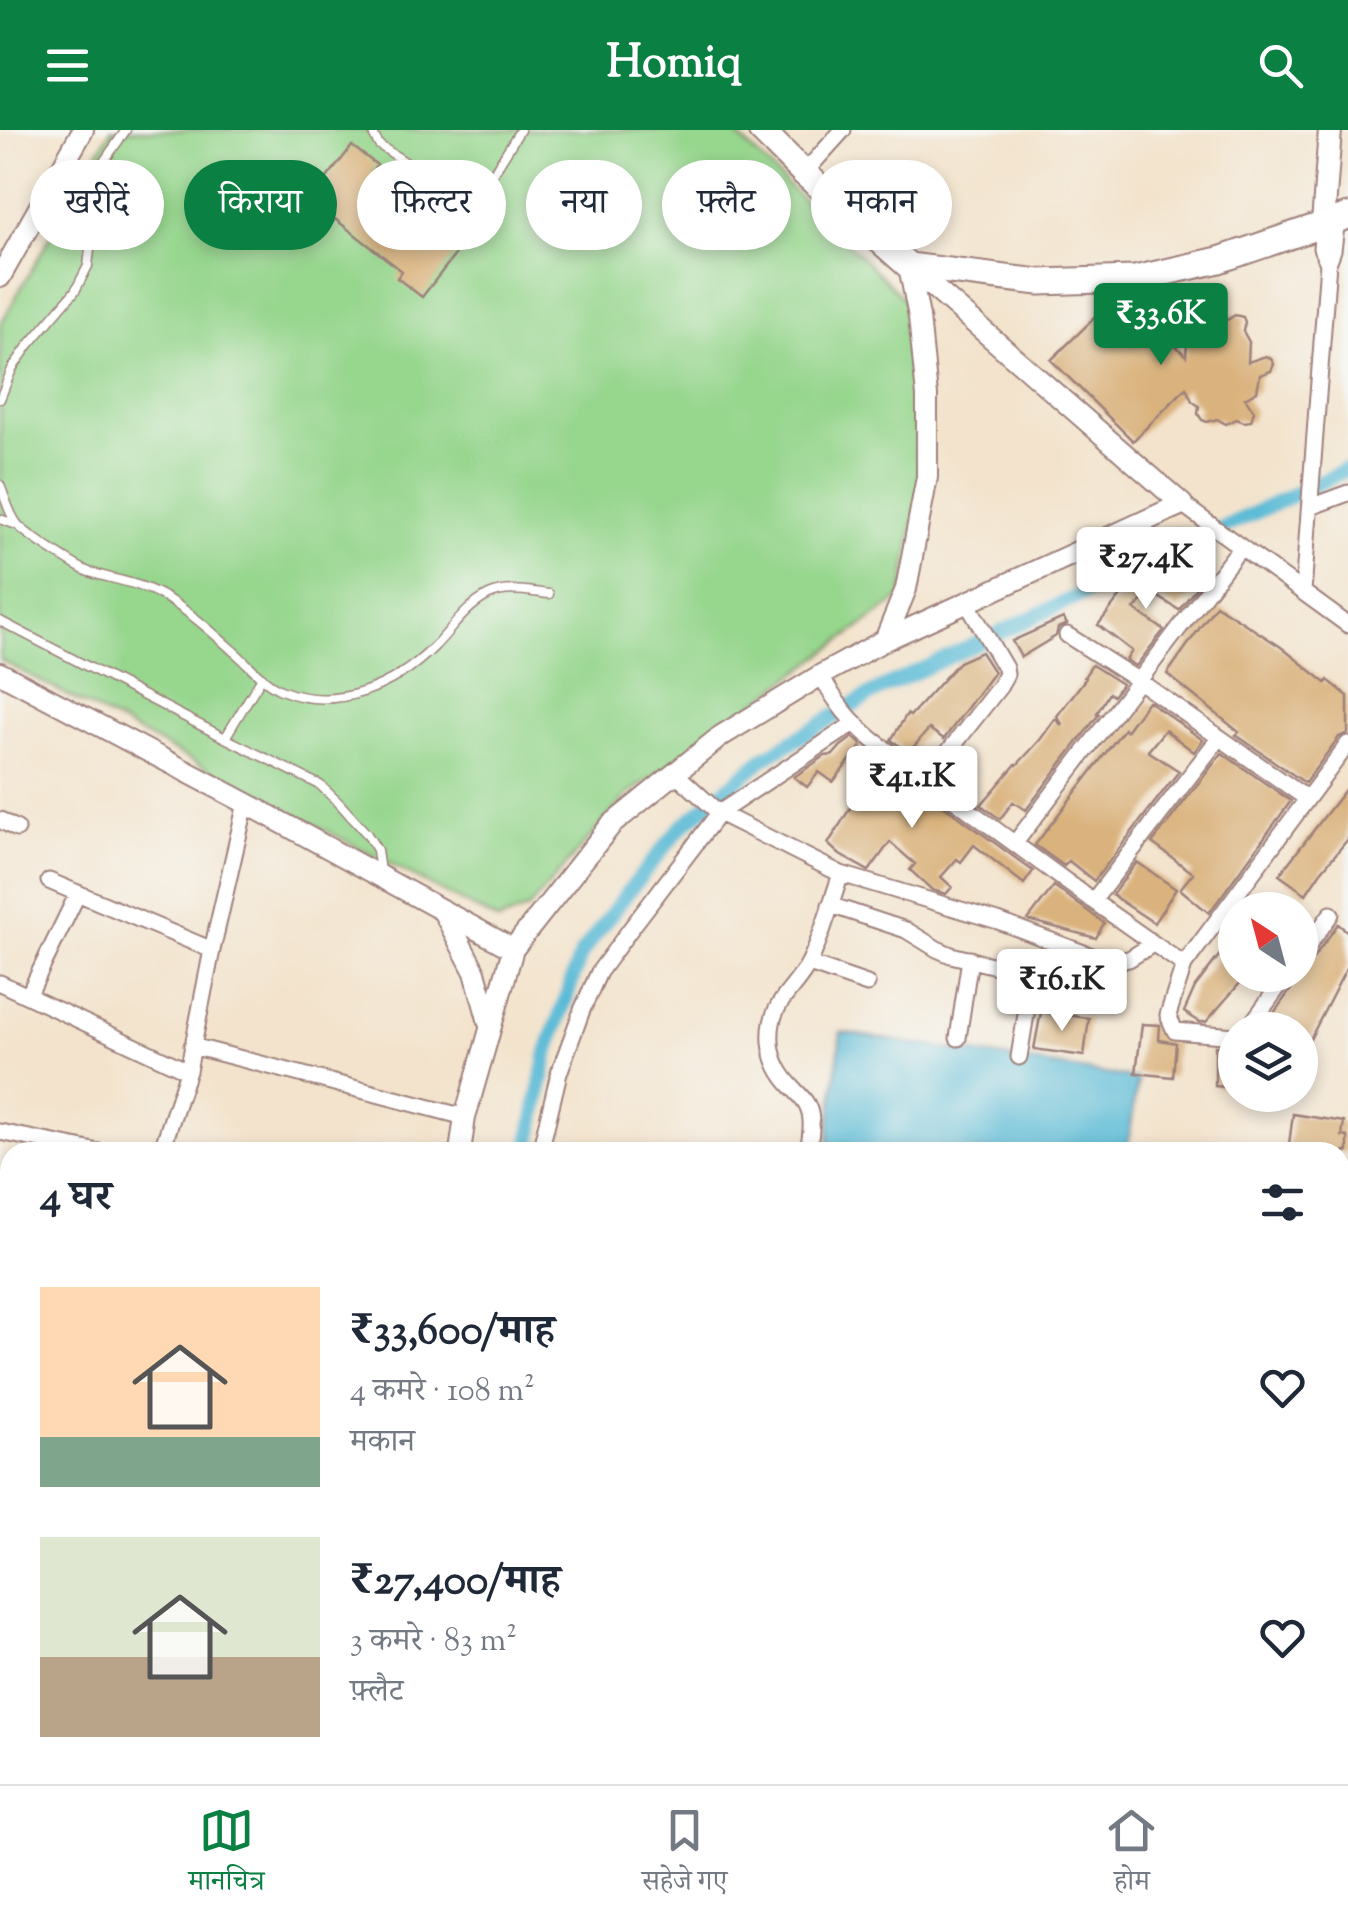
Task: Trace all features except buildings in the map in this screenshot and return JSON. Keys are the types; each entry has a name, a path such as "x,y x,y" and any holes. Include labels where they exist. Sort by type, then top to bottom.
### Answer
{"main road":[{"path":"761,130 910,266 1039,282 1135,279 1218,260 1336,220"},
{"path":"1330,130 1336,220"},
{"path":"1336,220 1344,130"}],"street":[{"path":"0,277 83,130"},
{"path":"804,173 843,130"},
{"path":"1303,592 1328,263 1336,220"},
{"path":"910,266 1182,504 1348,625"},
{"path":"885,640 906,589 927,477 927,396 910,266"},
{"path":"1310,507 1348,493"},
{"path":"461,1142 465,1117 513,949 611,825 683,780 721,736 821,674 885,640 1182,504"},
{"path":"1015,843 1242,548"},
{"path":"927,780 1006,674 967,603"},
{"path":"1067,635 1306,798"},
{"path":"0,673 513,949"},
{"path":"821,674 850,721 1184,965"},
{"path":"542,1142 559,1074 599,972 715,810 850,721"},
{"path":"1093,902 1220,738"},
{"path":"1218,1035 1176,1031 1168,1016 1184,965 1348,744"},
{"path":"683,780 715,810 841,874 998,921 1097,958 1116,962 1153,944"},
{"path":"164,1142 188,1071 246,803"},
{"path":"0,820 17,828"},
{"path":"809,1142 810,1110 775,1063 771,1043 774,1014 780,1000 809,964 841,874"},
{"path":"49,881 212,950"},
{"path":"28,996 78,893"},
{"path":"830,906 906,930 936,949 1020,972 1029,982 1030,990 1019,1057"},
{"path":"443,911 475,972 490,1028"},
{"path":"1318,932 1331,914"},
{"path":"958,1038 970,959"},
{"path":"809,964 867,984"},
{"path":"0,984 188,1071"},
{"path":"192,1046 465,1117"},
{"path":"0,1132 50,1142"}],"lane":[{"path":"0,399 12,369 28,346 76,292 88,266 100,167 126,130"},
{"path":"374,130 379,145 461,198 484,190 520,130"},
{"path":"0,485 17,525"},
{"path":"0,519 17,525 84,570 152,590 203,624 278,689 322,700 369,692 390,680 434,648 474,604 492,594 510,590 550,594"},
{"path":"0,621 320,784 367,834 377,850 380,877"},
{"path":"225,738 262,677"}],"green space":[{"path":"111,130 732,130 763,160 662,160 662,250 791,250 791,188 811,208 811,250 854,250 908,303 922,471 902,597 626,796 528,909 499,921 0,660 0,325 43,250 164,250 164,160 94,160"}],"water":[{"path":"841,1032 1138,1079 1129,1142 828,1142"}],"waterway":[{"path":"530,1142 547,1054 581,954 681,827 764,758 880,689 1348,469"}]}
